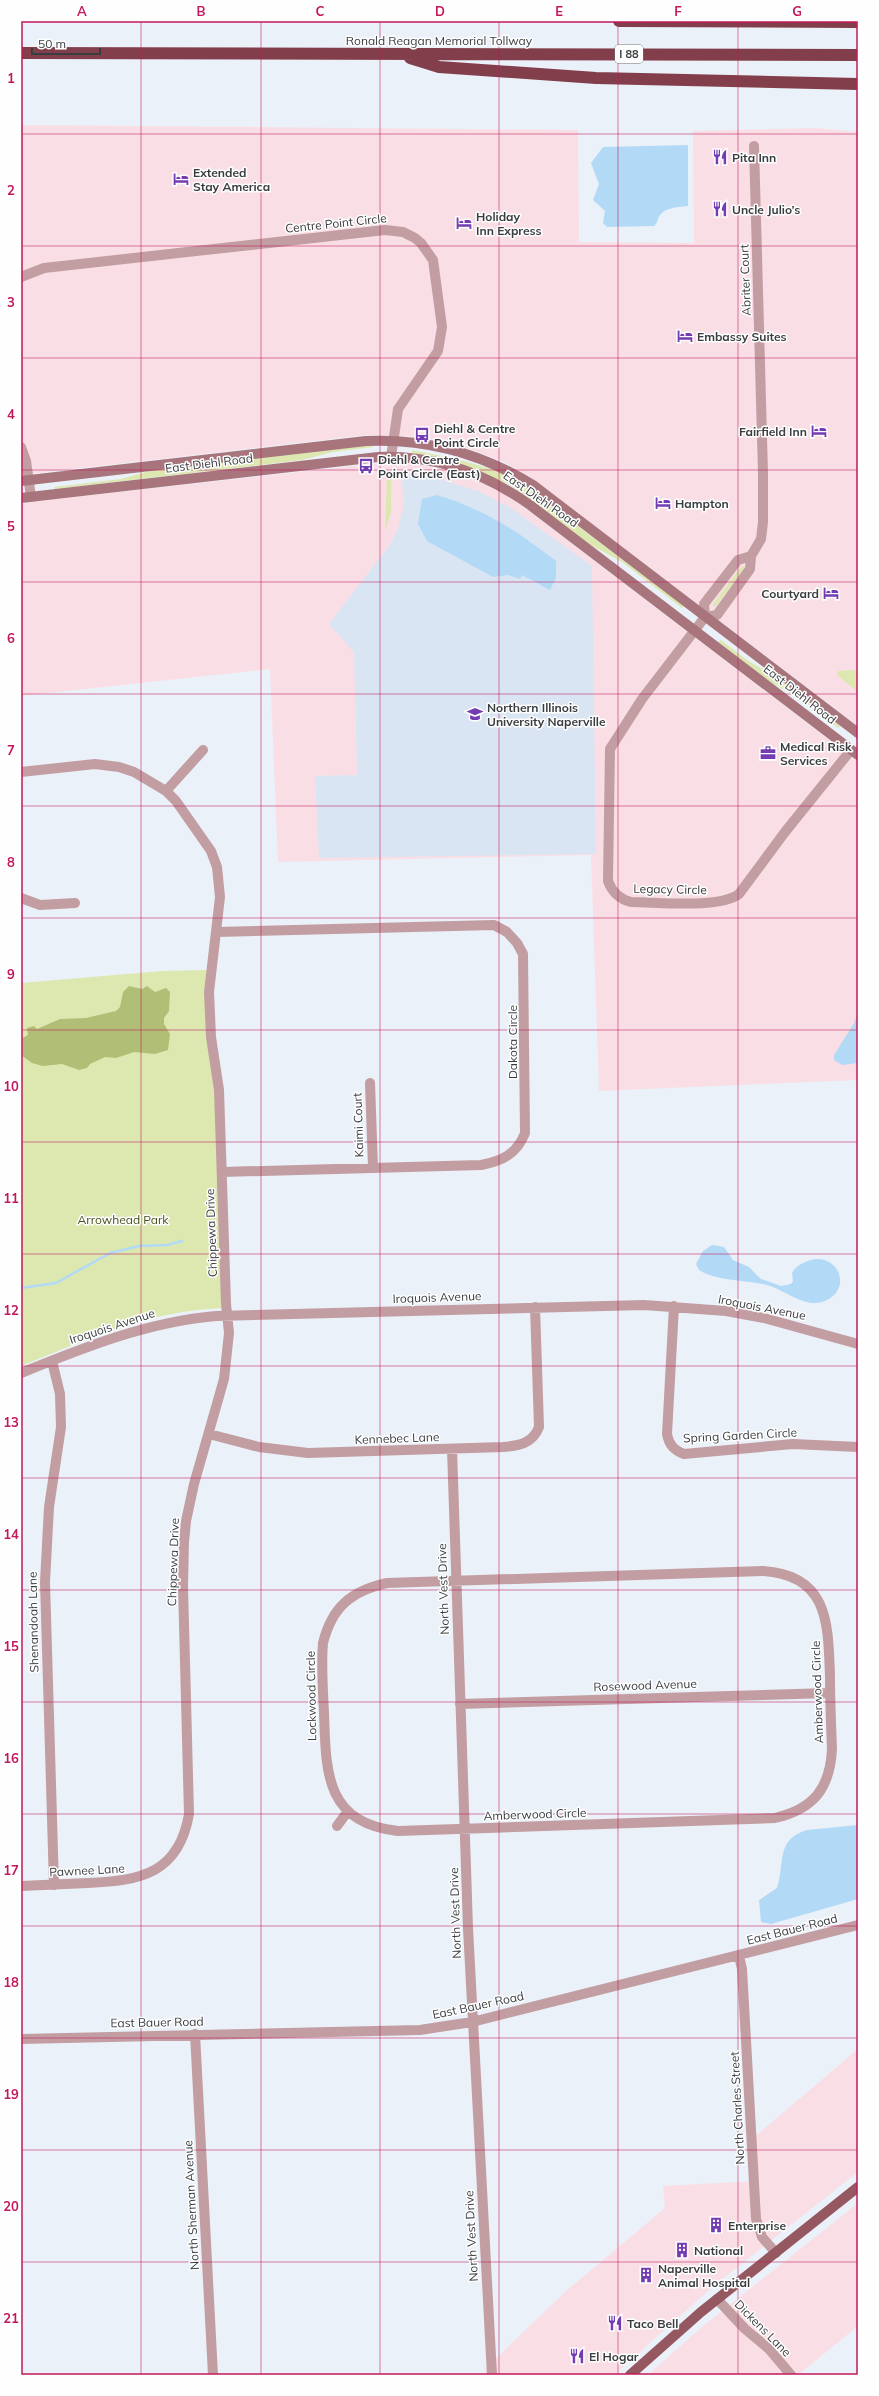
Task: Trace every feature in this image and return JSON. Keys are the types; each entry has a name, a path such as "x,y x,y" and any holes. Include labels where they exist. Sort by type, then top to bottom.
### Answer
{"highway":[{"path":"619,21 858,22"},
{"name":"Ronald Reagan Memorial Tollway","path":"21,53 858,55"},
{"path":"399,55 439,67 596,78 858,84"}],"main road":[{"path":"630,2375 717,2299 858,2187"}],"street":[{"name":"Abriter Court","path":"705,617 717,615 750,569 751,556 761,539 763,522 754,146"},
{"name":"Centre Point Circle","path":"21,277 44,268 385,230 408,234 421,243 433,260 442,337 436,356 398,409 391,456"},
{"name":"East Diehl Road","path":"25,481 358,442 393,440 431,444 459,450 489,461 520,477 566,509 858,733"},
{"path":"21,446 26,461 26,497"},
{"name":"East Diehl Road","path":"26,497 362,458 391,456 434,462 477,474 497,484 530,505 855,753"},
{"name":"Abriter Court","path":"695,630 705,617 704,604 738,560 751,556"},
{"name":"Legacy Circle","path":"695,630 642,699 610,749 608,881 611,889 617,896 631,902 718,902 734,898 739,894 785,832 855,753"},
{"path":"166,791 203,750"},
{"name":"Chippewa Drive","path":"21,772 89,765 109,765 134,772 166,791 202,837 215,862 220,897 217,932 209,976 209,992 211,1037 219,1090 229,1333 224,1379 194,1484 186,1521 184,1542 183,1586 189,1814 184,1837"},
{"path":"21,898 40,905 75,903"},
{"name":"Dakota Circle","path":"217,932 494,925 507,932 520,947 524,963 525,1133 521,1142 508,1157 481,1165 222,1172"},
{"name":"Kaimi Court","path":"370,1083 373,1167"},
{"name":"Iroquois Avenue","path":"21,1373 141,1328 191,1318 228,1316 644,1304 674,1306 764,1318 858,1344"},
{"name":"Spring Garden Circle","path":"674,1306 667,1434 670,1445 676,1450 684,1454 793,1444 858,1447"},
{"name":"Kennebec Lane","path":"209,1434 258,1447 308,1453 517,1446 532,1439 539,1427 535,1307"},
{"name":"Shenandoah Lane","path":"52,1361 62,1412 60,1440 49,1507 45,1556 54,1885"},
{"name":"North Vest Drive","path":"452,1449 464,1829 472,2022 492,2375"},
{"name":"Amberwood Circle","path":"456,1581 763,1571 791,1577 804,1584 813,1592 825,1614 828,1630 832,1749 828,1777 821,1790 812,1801 788,1815 774,1818 464,1829"},
{"name":"Lockwood Circle","path":"456,1581 387,1583 368,1588 352,1596 337,1610 329,1623 322,1650 325,1756 331,1786 348,1811 364,1823 382,1829 398,1831 464,1829"},
{"name":"Rosewood Avenue","path":"460,1704 830,1693"},
{"path":"337,1826 348,1811"},
{"name":"Pawnee Lane","path":"21,1886 115,1882 143,1877 156,1871 172,1856 184,1837"},
{"name":"East Bauer Road","path":"21,2039 420,2030 472,2022 858,1925"},
{"name":"North Charles Street","path":"739,1956 742,1969 756,2219 762,2237 776,2252"},
{"name":"North Sherman Avenue","path":"195,2034 213,2375"},
{"name":"Dickens Lane","path":"717,2299 745,2330 769,2349 791,2375"}],"shaded area":[{"path":"21,125 578,130 579,242 694,243 693,131 816,128 858,132 858,726 533,479 502,461 452,443 422,437 365,435 21,475"},
{"path":"389,462 412,463 442,469 486,484 512,498 858,762 858,1080 599,1091 591,855 278,862 270,669 21,696 21,503"},
{"name":"Northern Illinois University Naperville","path":"401,472 432,477 478,491 511,508 592,566 596,854 319,858 315,776 357,775 354,652 329,624 391,543 398,528 404,505"},
{"path":"858,2049 858,2172 716,2284 614,2375 486,2375 485,2369 566,2291 665,2208 663,2186 755,2181 752,2139"},
{"path":"858,2203 858,2326 798,2375 648,2375 703,2326"}],"green space":[{"path":"372,445 373,447 333,452 302,460 55,489 54,487 121,479 149,471"},
{"path":"412,450 453,458 493,470 518,481 684,606 682,608 622,562 591,545 510,485 456,462 412,453"},
{"path":"390,474 391,512 385,532 387,476"},
{"path":"744,566 745,568 716,606 713,607 713,604 741,567"},
{"path":"721,640 747,660 781,680 840,726 838,728 805,702 769,681 718,642"},
{"path":"858,670 858,692 837,675 838,671"},
{"name":"Arrowhead Park","path":"209,970 217,1073 227,1308 173,1314 121,1327 21,1366 21,983 162,971"},
{"path":"129,986 142,989 147,986 155,992 166,988 170,992 169,1011 164,1018 164,1024 170,1034 168,1050 155,1054 134,1052 116,1058 105,1057 90,1064 87,1068 79,1070 62,1064 43,1066 32,1063 21,1055 21,1039 28,1035 27,1028 34,1026 37,1029 60,1019 86,1018 116,1011 120,1007 123,992"}],"water":[{"path":"688,145 688,206 666,210 660,215 654,226 607,227 603,223 605,211 593,200 599,184 591,163 603,147"},
{"path":"437,495 470,507 500,522 556,561 556,578 550,590 522,575 520,579 508,575 493,577 427,541 418,524 422,499"},
{"path":"858,1012 858,1063 842,1065 834,1060 834,1055 854,1023"},
{"path":"712,1245 724,1247 733,1260 749,1267 761,1279 781,1286 791,1284 793,1281 792,1273 797,1266 811,1260 820,1259 828,1261 838,1272 840,1279 839,1286 836,1293 829,1299 813,1303 797,1299 767,1285 706,1274 699,1270 696,1264 703,1251"},
{"path":"858,1825 858,1899 771,1924 761,1922 759,1900 777,1888 783,1854 790,1840 797,1834 807,1830"}],"waterway":[{"path":"21,1288 56,1283 110,1253 139,1246 167,1245 182,1241"}],"place":[{"name":"Pita Inn","path":"720,157"},
{"name":"Extended Stay America","path":"181,179"},
{"name":"Uncle Julio’s","path":"720,209"},
{"name":"Holiday Inn Express","path":"464,223"},
{"name":"Embassy Suites","path":"685,336"},
{"name":"Fairfield Inn","path":"819,431"},
{"name":"Diehl & Centre Point Circle","path":"422,435"},
{"name":"Diehl & Centre Point Circle (East)","path":"366,466"},
{"name":"Hampton","path":"663,503"},
{"name":"Courtyard","path":"831,593"},
{"name":"Northern Illinois University Naperville","path":"475,714"},
{"name":"Medical Risk Services","path":"768,753"},
{"name":"Enterprise","path":"716,2225"},
{"name":"National","path":"682,2250"},
{"name":"Naperville Animal Hospital","path":"646,2275"},
{"name":"Taco Bell","path":"615,2323"},
{"name":"El Hogar","path":"577,2356"}]}
